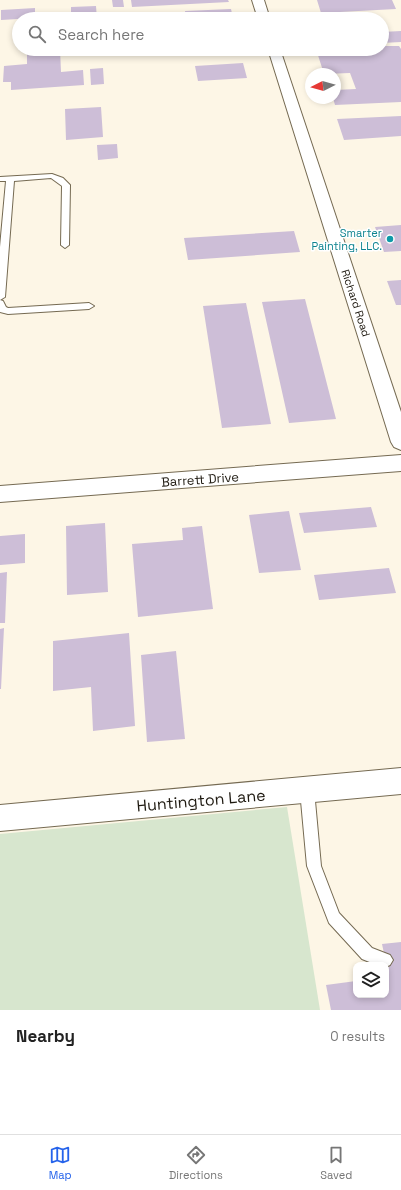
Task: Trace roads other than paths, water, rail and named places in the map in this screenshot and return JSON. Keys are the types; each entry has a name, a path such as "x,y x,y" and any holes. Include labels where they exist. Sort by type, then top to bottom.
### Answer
{"street":[{"path":"258,0 262,12"},
{"name":"Richard Road","path":"276,56 401,442"},
{"name":"Barrett Drive","path":"0,494 401,464"},
{"name":"Huntington Lane","path":"0,818 401,781"}],"lane":[{"path":"0,179 52,176 66,185 65,245"},
{"path":"0,297 4,206 10,179"},
{"path":"0,303 2,309 8,312 89,306"},
{"path":"307,790 314,866 334,918 367,954 385,960"}],"place":[{"name":"Smarter Painting, LLC.","path":"390,239"}]}
